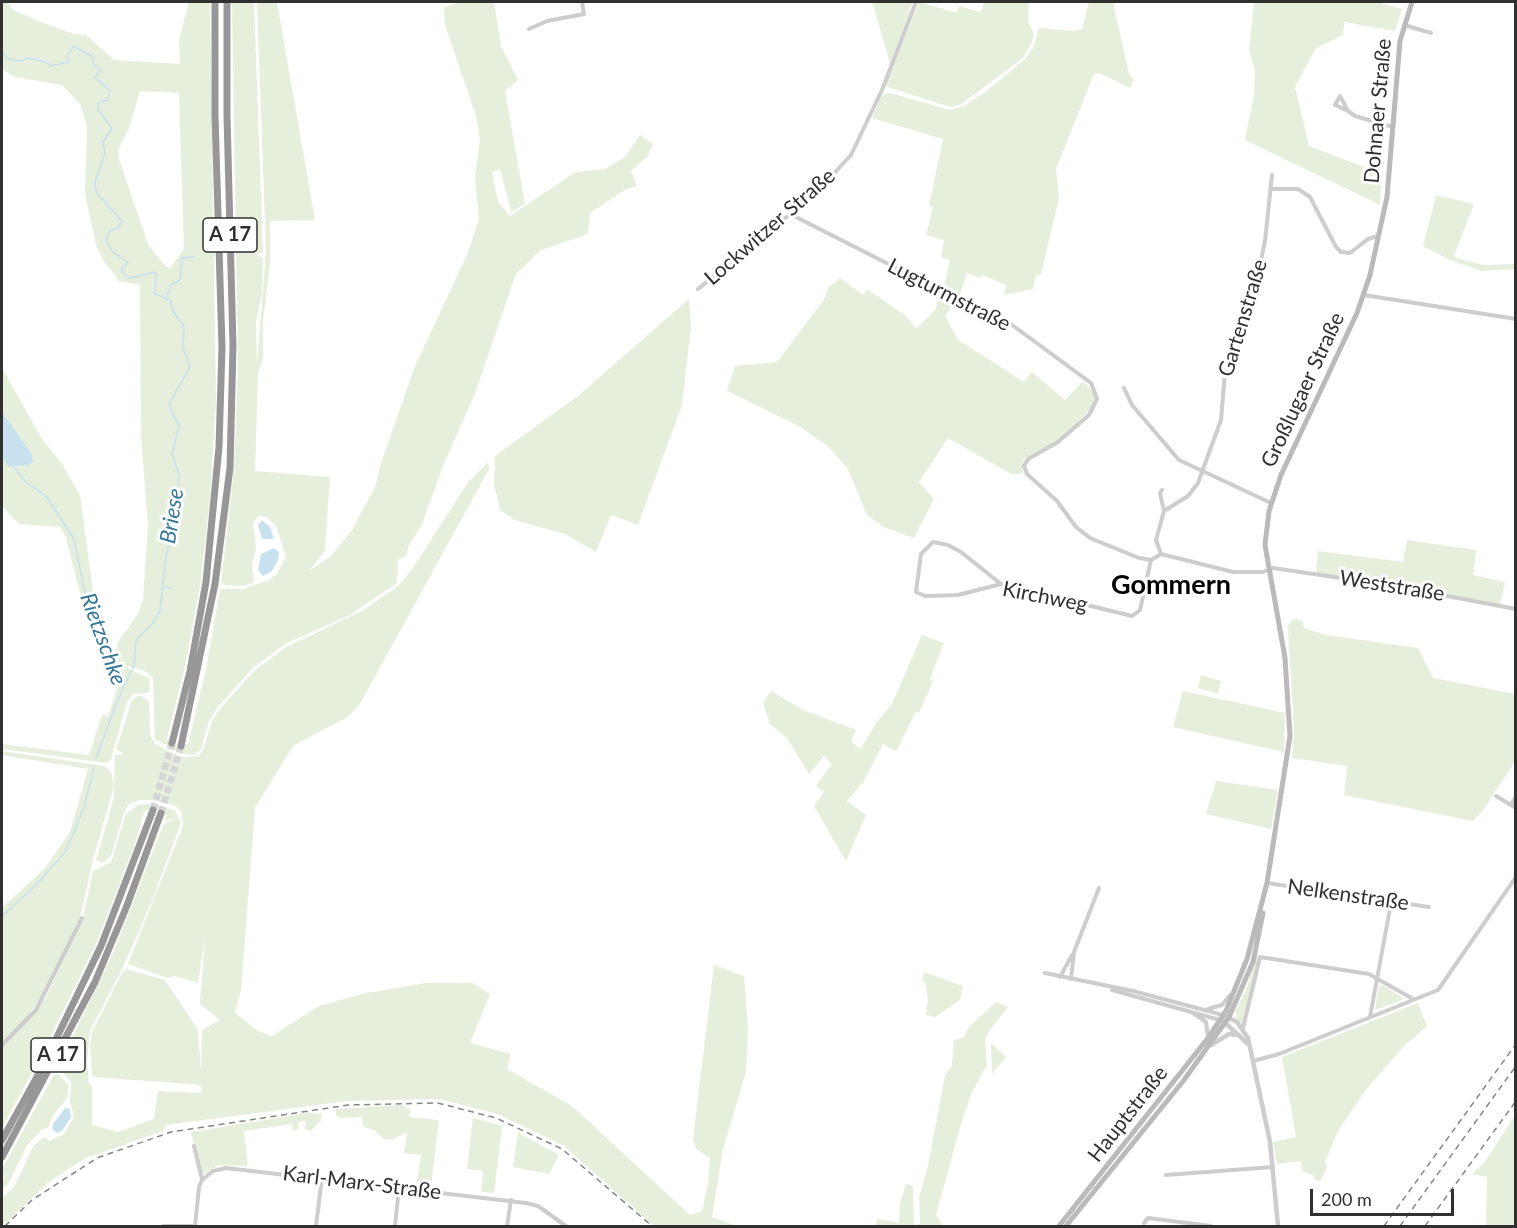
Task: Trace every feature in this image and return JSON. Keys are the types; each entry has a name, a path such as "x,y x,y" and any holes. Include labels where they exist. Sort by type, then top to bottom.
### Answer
{"highway":[{"name":"A 17","path":"172,743 190,671 206,582 219,447 222,347 215,115 215,2"},
{"name":"A 17","path":"181,746 214,592 230,468 233,346 227,116 227,2"},
{"name":"A 17","path":"2,1140 42,1068 101,946 153,810"},
{"name":"A 17","path":"2,1157 51,1068 98,974 130,899 161,813"}],"main road":[{"name":"Dohnaer Straße","path":"1381,225 1388,190 1398,53 1412,2"},
{"name":"Großlugaer Straße","path":"1264,900 1286,768 1290,726 1285,658 1265,545 1270,503 1364,295 1381,225"},
{"path":"1225,1019 1264,900"},
{"path":"1225,1019 1244,988 1257,950 1264,900"},
{"name":"Hauptstraße","path":"1059,1227 1225,1019"},
{"name":"Hauptstraße","path":"1066,1227 1211,1045 1225,1019"}],"street":[{"path":"530,29 547,21 584,14 582,2"},
{"name":"Lockwitzer Straße","path":"698,289 814,194 854,150 882,90 915,2"},
{"path":"1404,26 1431,33"},
{"path":"1348,111 1393,127"},
{"name":"Gartenstraße","path":"1164,511 1191,492 1199,480 1221,420 1225,373 1258,275 1265,241 1272,176"},
{"path":"1272,189 1298,189 1310,196 1336,247 1341,252 1350,253 1368,239 1379,236"},
{"name":"Lugturmstraße","path":"790,214 969,305 1004,319 1091,383 1097,399 1089,415 1058,442 1028,459 1025,462 1026,470 1057,501 1084,534 1112,548 1151,560"},
{"path":"1364,295 1515,319"},
{"path":"1124,388 1132,405 1170,452 1184,464 1270,503"},
{"path":"1161,554 1156,540 1164,511 1160,493 1162,490"},
{"name":"Kirchweg","path":"1001,584 978,591 933,597 916,592 921,554 933,542 956,548 1001,584 1134,615 1140,610 1151,560"},
{"path":"1151,560 1161,554 1233,572 1269,570"},
{"name":"Weststraße","path":"1269,570 1273,568 1388,585 1515,609"},
{"path":"1496,795 1515,808"},
{"path":"1511,805 1515,796"},
{"path":"1253,1061 1279,1054 1441,987 1515,877"},
{"name":"Nelkenstraße","path":"1267,883 1429,907"},
{"path":"1060,977 1074,952 1099,888"},
{"path":"1370,1017 1391,903"},
{"path":"2,1045 36,1010 82,918"},
{"path":"1071,980 1074,952"},
{"path":"1278,1227 1273,1167 1253,1061 1243,1028 1260,957 1376,977 1413,1000"},
{"path":"1045,973 1225,1019 1249,1046"},
{"path":"1202,1009 1222,1005 1240,978"},
{"path":"1103,987 1133,991 1202,1009 1243,1028"},
{"path":"1184,1010 1206,1022 1208,1038"},
{"path":"1211,1045 1229,1034 1240,1035"},
{"path":"163,1227 193,1227 202,1180 194,1146"},
{"path":"1166,1175 1273,1167"},
{"name":"Karl-Marx-Straße","path":"202,1180 213,1171 226,1168 511,1200 538,1206 566,1227"},
{"path":"316,1227 322,1178"},
{"path":"395,1227 399,1187"},
{"path":"507,1227 511,1200"},
{"path":"1144,1223 1148,1218 1210,1227"}],"green space":[{"path":"2,2 7,2 13,10 41,22 74,34 86,35 114,60 180,64 179,39 189,2 210,2 216,401 210,498 201,581 185,667 167,739 171,744 182,747 188,744 206,669 220,589 243,589 269,580 277,574 286,557 276,526 267,517 258,516 253,523 256,546 252,567 254,582 244,586 226,585 221,582 234,470 238,368 232,2 254,2 263,251 256,255 263,258 262,294 256,321 257,365 266,251 257,2 277,2 315,220 270,221 270,265 263,321 263,358 258,373 255,471 330,477 325,550 310,570 331,556 352,530 376,485 380,466 415,366 467,255 479,219 475,177 480,140 476,116 445,25 444,7 461,2 494,2 501,46 518,80 505,91 525,204 511,212 500,169 492,172 498,202 510,216 576,172 605,169 625,157 640,135 653,144 647,157 631,171 637,186 626,189 590,213 588,234 541,250 516,274 474,396 443,466 422,524 409,545 406,556 398,560 397,583 350,615 285,644 254,667 218,707 209,721 201,749 194,755 182,754 155,739 153,678 145,671 127,666 149,678 150,689 148,693 133,694 127,702 111,759 107,763 2,749 2,744 89,755 102,715 108,716 118,686 88,623 65,535 60,527 19,524 2,506 2,458 9,467 18,467 33,462 32,454 2,412 2,368 42,439 62,464 80,495 94,599 111,650 117,649 118,642 138,614 143,600 148,526 141,436 140,285 119,281 103,260 96,245 85,194 87,126 80,104 62,85 15,77 2,69","holes":["140,91 179,93 184,249 170,268 165,266 148,244 118,150 129,128"]},
{"path":"872,2 913,2 890,64 886,49"},
{"path":"919,2 957,13 959,6 981,12 984,2 1029,2 1028,21 1034,34 1032,42 1023,58 960,105 950,107 887,87 886,83"},
{"path":"1089,2 1113,2 1129,74 1134,80 1130,88 1099,73 1094,74 1056,169 1059,198 1041,275 1036,275 1033,289 1004,295 1006,285 982,275 980,278 967,273 959,297 943,291 950,260 941,257 944,240 926,235 933,207 929,205 943,139 872,118 882,95 890,93 950,110 964,106 984,93 1024,60 1033,48 1039,28 1073,31 1082,29"},
{"path":"1254,2 1377,2 1402,9 1395,31 1344,22 1343,35 1316,48 1295,87 1309,146 1382,174 1380,205 1245,140 1254,95 1255,71 1249,50"},
{"path":"1436,195 1474,204 1454,256 1456,258 1483,265 1515,264 1515,269 1482,271 1450,260 1423,246"},
{"path":"840,278 863,295 867,289 906,316 916,329 936,309 939,295 956,301 945,316 958,340 1024,382 1032,372 1065,400 1083,381 1095,395 1092,407 1070,431 1051,445 1023,459 1022,474 1011,474 948,438 919,482 934,499 914,538 884,527 867,515 848,469 828,446 797,425 727,391 735,366 777,362 823,301 829,287"},
{"path":"689,299 691,326 682,405 638,525 611,515 596,552 565,534 515,520 500,510 494,484 495,456 579,395"},
{"path":"487,463 490,467 360,704 349,716 293,746 255,808 241,990 235,1013 258,1031 272,1036 319,1006 362,994 426,983 472,983 490,994 470,1043 511,1054 507,1069 572,1106 690,1215 702,1211 708,1184 710,1158 696,1149 693,1139 714,965 744,976 748,1028 746,1072 723,1149 712,1217 737,1226 654,1226 564,1146 498,1114 439,1099 347,1101 166,1125 163,1131 86,1158 50,1181 2,1226 2,1198 14,1187 34,1145 44,1137 50,1141 64,1134 74,1117 70,1102 71,1082 58,1067 114,951 163,825 177,817 165,821 166,814 162,811 152,808 144,812 135,844 96,944 39,1060 2,1128 2,1048 30,1019 46,997 83,918 93,871 111,862 126,814 138,805 150,804 175,810 181,823 150,906 122,969 90,1031 87,1062 89,1084 92,1085 92,1125 118,1132 154,1119 158,1091 202,1093 201,1085 94,1077 92,1075 90,1046 92,1032 123,971 127,969 165,980 198,1030 201,1074 202,1030 220,1020 200,1004 205,936 198,983 175,976 167,978 128,964 181,831 183,823 181,811 174,805 151,800 139,800 129,804 111,856 103,863 96,860 114,798 115,754 121,756 123,753 116,750 132,700 139,695 149,701 150,734 155,744 180,757 198,756 203,750 212,721 219,710 255,670 286,647 362,611 398,586 413,568 467,484"},
{"path":"1407,540 1476,550 1473,575 1505,582 1500,605 1316,575 1318,551 1403,562"},
{"path":"1297,619 1303,622 1304,628 1326,635 1418,648 1433,678 1515,694 1515,761 1484,809 1473,821 1344,795 1347,766 1292,758 1294,729 1288,627 1292,620"},
{"path":"922,635 944,643 930,679 933,681 919,713 916,712 896,751 883,744 864,781 847,801 866,815 846,861 814,806 824,792 816,786 832,764 824,756 809,774 787,738 770,724 763,703 771,691 803,710 856,730 851,742 861,749 876,723 892,704"},
{"path":"1201,675 1221,681 1218,694 1198,688"},
{"path":"1183,691 1285,713 1284,752 1173,727"},
{"path":"2,751 104,766 111,772 114,786 93,860 80,918 43,995 25,1020 2,1043 2,908 45,868 70,832 88,769 2,755"},
{"path":"1216,781 1278,790 1271,829 1206,814"},
{"path":"1257,954 1259,956 1242,1024 1236,1018 1236,1010 1247,988"},
{"path":"924,972 963,986 960,1000 935,1017 926,1015 928,999 925,982 922,980"},
{"path":"1383,985 1404,999 1375,1010 1379,986"},
{"path":"996,1002 1008,1007 989,1031 985,1040 987,1065 972,1092 961,1124 936,1215 943,1226 876,1226 877,1219 899,1223 900,1203 906,1184 913,1186 914,1225 920,1224 919,1197 928,1166 945,1075 952,1066 954,1040 964,1037 968,1028"},
{"path":"1418,1003 1427,1026 1403,1047 1365,1091 1339,1129 1325,1162 1327,1167 1321,1180 1318,1181 1314,1179 1314,1176 1302,1171 1301,1161 1277,1164 1273,1142 1296,1137 1282,1057"},
{"path":"991,1043 1006,1057 992,1074"},
{"path":"58,1074 69,1085 67,1098 53,1115 48,1128 41,1130 26,1147 9,1183 2,1190 2,1179 7,1175 2,1177 2,1169 54,1075"},
{"path":"403,1105 411,1110 409,1117 439,1120 431,1186 417,1184 421,1155 404,1153 407,1132 394,1139 384,1139 374,1130 363,1127 362,1117 340,1118 336,1115 336,1109"},
{"path":"308,1113 322,1114 321,1120 311,1131 305,1129 306,1121 298,1122 299,1129 293,1130 292,1124 244,1131 248,1166 219,1165 202,1175 191,1132"},
{"path":"1515,1115 1515,1226 1486,1226 1487,1177 1472,1174 1485,1162"},
{"path":"473,1118 502,1126 494,1193 481,1192 483,1171 467,1169"},
{"path":"518,1133 559,1155 549,1174 513,1167"}],"water":[{"path":"2,412 32,454 33,462 29,465 9,467 2,458"},
{"path":"262,520 270,527 274,539 262,539 258,525"},
{"path":"274,548 279,552 278,560 272,571 263,576 258,570 261,554"},
{"path":"65,1108 70,1109 71,1117 62,1131 57,1133 53,1130 53,1124"}],"waterway":[{"name":"Briese","path":"2,51 7,58 20,61 29,58 48,63 50,66 69,62 67,55 73,47 93,57 93,64 101,70 95,77 110,91 108,100 98,103 98,110 112,128 103,142 105,153 95,182 96,192 122,221 117,229 110,230 106,240 112,251 128,263 123,267 122,272 129,278 156,272 155,294 171,300 173,311 184,326 183,347 190,367 169,404 179,427 172,453 179,476 178,486 172,495 174,525 166,556 160,611 153,623 136,640 134,665 96,758"},
{"path":"167,296 171,285 180,280 182,258 194,257"},
{"name":"Rietzschke","path":"14,467 26,482 46,496 74,539 88,607 101,641 124,687"},
{"path":"163,587 171,588"},
{"name":"Rietzschke","path":"2,916 35,886 66,851 84,807 94,768"}],"tunnel":[{"path":"153,810 172,743"},
{"path":"161,813 181,746"}],"railway":[{"path":"1384,1226 1516,1044"},
{"path":"1400,1226 1516,1066"},
{"path":"1425,1226 1516,1101"},
{"path":"5,1226 32,1200 97,1158 171,1132 348,1105 438,1103 496,1118 562,1149 652,1226"}],"district":[{"name":"Gommern","path":"1171,585"}]}
